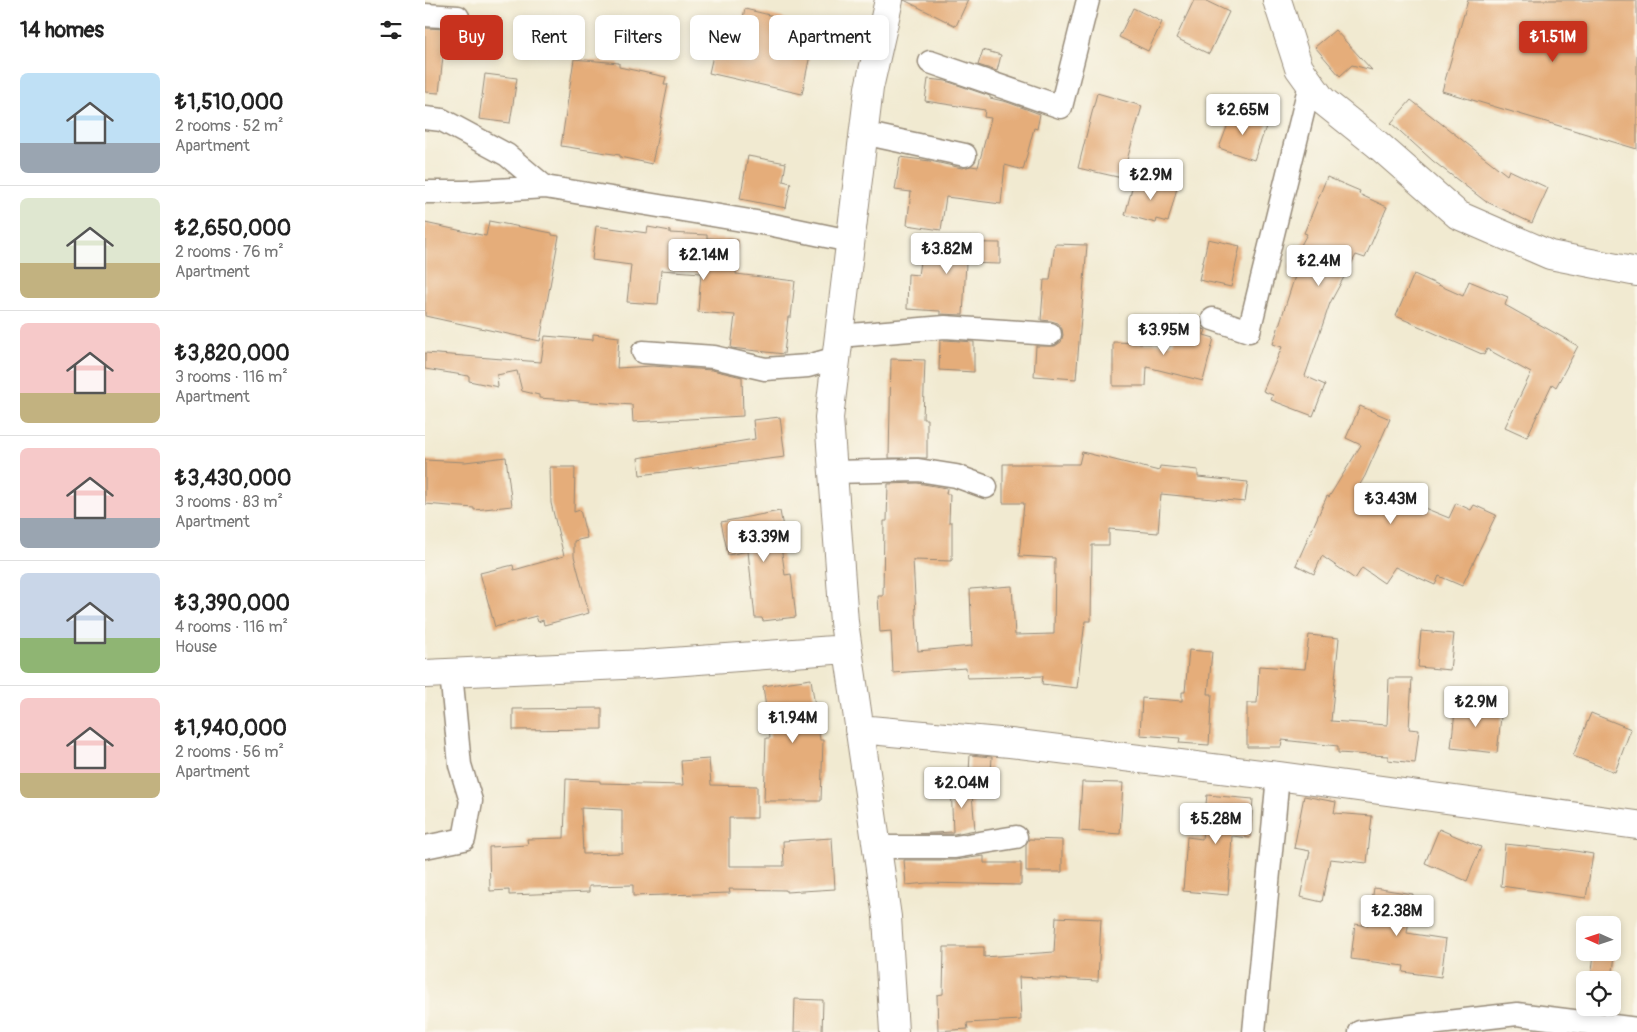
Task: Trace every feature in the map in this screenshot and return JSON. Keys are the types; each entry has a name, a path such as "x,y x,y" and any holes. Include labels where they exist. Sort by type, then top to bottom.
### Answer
{"street":[{"path":"889,0 869,88 829,418 844,622 887,917 894,1032"},
{"path":"930,62 1061,107 1088,0"},
{"path":"1277,0 1299,68 1322,100 1377,144 1458,214 1550,255 1637,272"},
{"path":"425,15 440,16"},
{"path":"1213,319 1249,331 1310,84"},
{"path":"425,118 442,120 507,155 545,187"},
{"path":"863,133 965,155"},
{"path":"425,192 465,192 545,187 773,225 851,241"},
{"path":"643,352 714,357 765,369 808,366 838,347 945,327 1050,334"},
{"path":"833,472 918,470 956,476 986,487"},
{"path":"425,847 463,840 471,800 460,765 438,673 645,664 847,650"},
{"path":"859,729 1010,743 1278,776 1637,825"},
{"path":"1254,1032 1278,776"},
{"path":"876,847 955,848 1016,837"},
{"path":"1360,1032 1431,1027 1517,1014 1637,1029"}],"building":[{"path":"904,0 968,0 956,26"},
{"path":"1194,0 1204,0 1229,12 1209,54 1176,38"},
{"path":"1468,0 1637,0 1637,149 1442,91"},
{"path":"1133,8 1162,22 1148,51 1119,37"},
{"path":"745,9 769,15 769,60 809,60 802,94 709,73 712,60 759,60 759,15 744,15"},
{"path":"425,28 440,29 440,60 443,60 439,93 425,92"},
{"path":"1335,30 1372,70 1352,65 1340,76 1315,47"},
{"path":"983,50 1001,55 997,71 978,65"},
{"path":"574,60 619,63 619,67 666,77 664,84 668,84 652,164 620,157 620,155 561,146"},
{"path":"485,74 517,78 510,123 479,119"},
{"path":"928,79 946,81 1040,114 1037,129 1034,128 1023,170 1005,165 1001,204 946,197 941,230 907,225 911,192 895,190 900,157 962,168 978,167 991,118 984,117 985,110 925,101"},
{"path":"1097,93 1142,106 1122,178 1078,168"},
{"path":"1411,100 1507,175 1509,170 1548,188 1532,223 1485,201 1433,161 1391,123"},
{"path":"1233,111 1267,124 1254,160 1219,148"},
{"path":"748,156 786,163 783,181 791,183 786,208 740,199"},
{"path":"1135,177 1177,188 1168,222 1157,219 1156,223 1125,215"},
{"path":"1327,177 1360,191 1359,194 1387,207 1365,258 1356,255 1330,303 1305,376 1325,385 1313,416 1271,400 1273,395 1263,391 1282,347 1273,344 1296,273 1288,269 1307,234 1304,233"},
{"path":"489,221 559,236 540,341 425,316 425,223 486,236"},
{"path":"596,226 647,233 648,227 670,231 670,233 707,235 707,238 738,240 736,274 795,281 791,317 788,317 784,354 731,348 735,315 698,312 701,273 661,270 658,304 627,302 631,265 592,260"},
{"path":"1208,239 1240,246 1231,287 1199,280"},
{"path":"923,242 1000,243 1000,264 966,263 963,315 940,314 940,311 907,309 908,274 918,275"},
{"path":"1055,244 1087,245 1076,379 1034,376 1036,346 1055,346 1061,342 1063,335 1058,323 1041,320 1044,280 1050,280"},
{"path":"1414,274 1463,296 1469,281 1508,297 1505,305 1578,346 1556,387 1552,384 1527,437 1505,427 1531,373 1487,349 1484,355 1396,316"},
{"path":"1180,317 1199,321 1197,327 1206,330 1204,335 1214,338 1203,381 1147,367 1146,386 1113,386 1113,342 1173,344"},
{"path":"593,334 619,337 617,368 652,366 712,370 742,377 743,416 633,422 632,405 539,398 539,395 522,391 517,371 497,375 498,387 469,381 469,376 425,369 425,353 541,362 545,336 593,340"},
{"path":"940,341 974,342 974,372 939,370"},
{"path":"891,359 925,360 923,419 927,419 927,458 889,458"},
{"path":"1360,406 1390,419 1365,476 1356,491 1394,507 1395,503 1403,506 1405,500 1449,518 1456,503 1471,510 1474,505 1496,515 1462,586 1439,576 1435,585 1395,567 1384,583 1362,568 1355,579 1322,556 1314,574 1296,565 1327,496 1329,497 1361,445 1346,438"},
{"path":"780,417 785,457 640,475 638,458 755,439 753,420"},
{"path":"1082,452 1159,471 1160,466 1198,470 1198,477 1248,482 1245,502 1161,494 1158,533 1109,529 1109,545 1092,545 1091,621 1085,621 1077,688 1042,684 1043,676 967,678 966,668 893,673 891,631 880,632 878,596 883,596 884,521 887,521 888,484 917,483 947,488 946,494 950,494 949,522 952,522 952,561 913,560 918,651 972,646 970,589 1012,586 1015,635 1054,634 1055,558 1019,556 1024,503 1003,503 1003,464 1079,464"},
{"path":"506,457 512,506 474,510 474,508 425,504 425,460 465,462"},
{"path":"550,467 575,467 574,512 580,510 587,538 574,541 574,556 589,613 544,625 543,620 538,622 536,616 495,627 480,573 513,565 514,570 564,556 551,503"},
{"path":"780,511 785,538 780,539 785,575 791,574 796,617 763,621 762,618 755,618 748,551 728,555 721,522"},
{"path":"1421,631 1454,634 1450,670 1418,667"},
{"path":"1309,635 1339,638 1331,721 1387,725 1389,678 1412,678 1409,729 1419,730 1415,763 1388,760 1388,756 1338,753 1338,746 1282,740 1281,747 1247,747 1247,703 1257,703 1259,666 1305,669"},
{"path":"1189,650 1212,652 1208,694 1212,694 1209,745 1179,743 1180,738 1140,735 1142,698 1182,701 1182,692 1185,692"},
{"path":"811,679 820,740 823,740 821,801 764,801 766,738 770,738 763,686"},
{"path":"1456,702 1502,708 1497,753 1451,748"},
{"path":"602,708 602,729 513,730 513,709"},
{"path":"1591,713 1631,729 1615,772 1573,756"},
{"path":"970,755 992,757 991,773 969,772"},
{"path":"709,759 711,785 757,786 757,818 729,818 729,866 784,866 783,841 832,838 835,889 786,892 786,890 729,889 730,893 633,896 633,885 589,886 589,892 509,895 509,890 490,891 489,847 528,845 527,839 564,838 566,779 600,781 600,783 683,785 681,761","holes":["581,808 622,810 622,853 583,854"]},
{"path":"971,782 975,830 954,834 914,834 953,832 951,784"},
{"path":"1082,782 1123,783 1120,834 1079,831"},
{"path":"1207,795 1253,799 1250,838 1232,836 1228,895 1183,891 1187,837 1202,839"},
{"path":"1304,796 1336,802 1334,813 1372,816 1367,863 1330,859 1322,902 1300,897 1310,851 1294,848"},
{"path":"1439,829 1481,847 1467,881 1425,863"},
{"path":"1029,839 1062,840 1062,872 1026,872 1026,844"},
{"path":"1505,844 1563,849 1593,854 1586,898 1501,886"},
{"path":"984,856 984,863 1021,863 1021,885 927,883 906,885 904,860 955,860"},
{"path":"1374,888 1413,894 1407,933 1446,939 1441,977 1403,972 1404,966 1351,959 1355,924 1368,926"},
{"path":"1056,917 1101,919 1098,981 1019,977 1021,1020 967,1023 968,1029 938,1031 937,995 943,994 944,947 984,947 984,957 1054,952"},
{"path":"1593,961 1614,961 1613,971 1592,971"},
{"path":"795,999 823,1000 822,1032 794,1032"}]}
